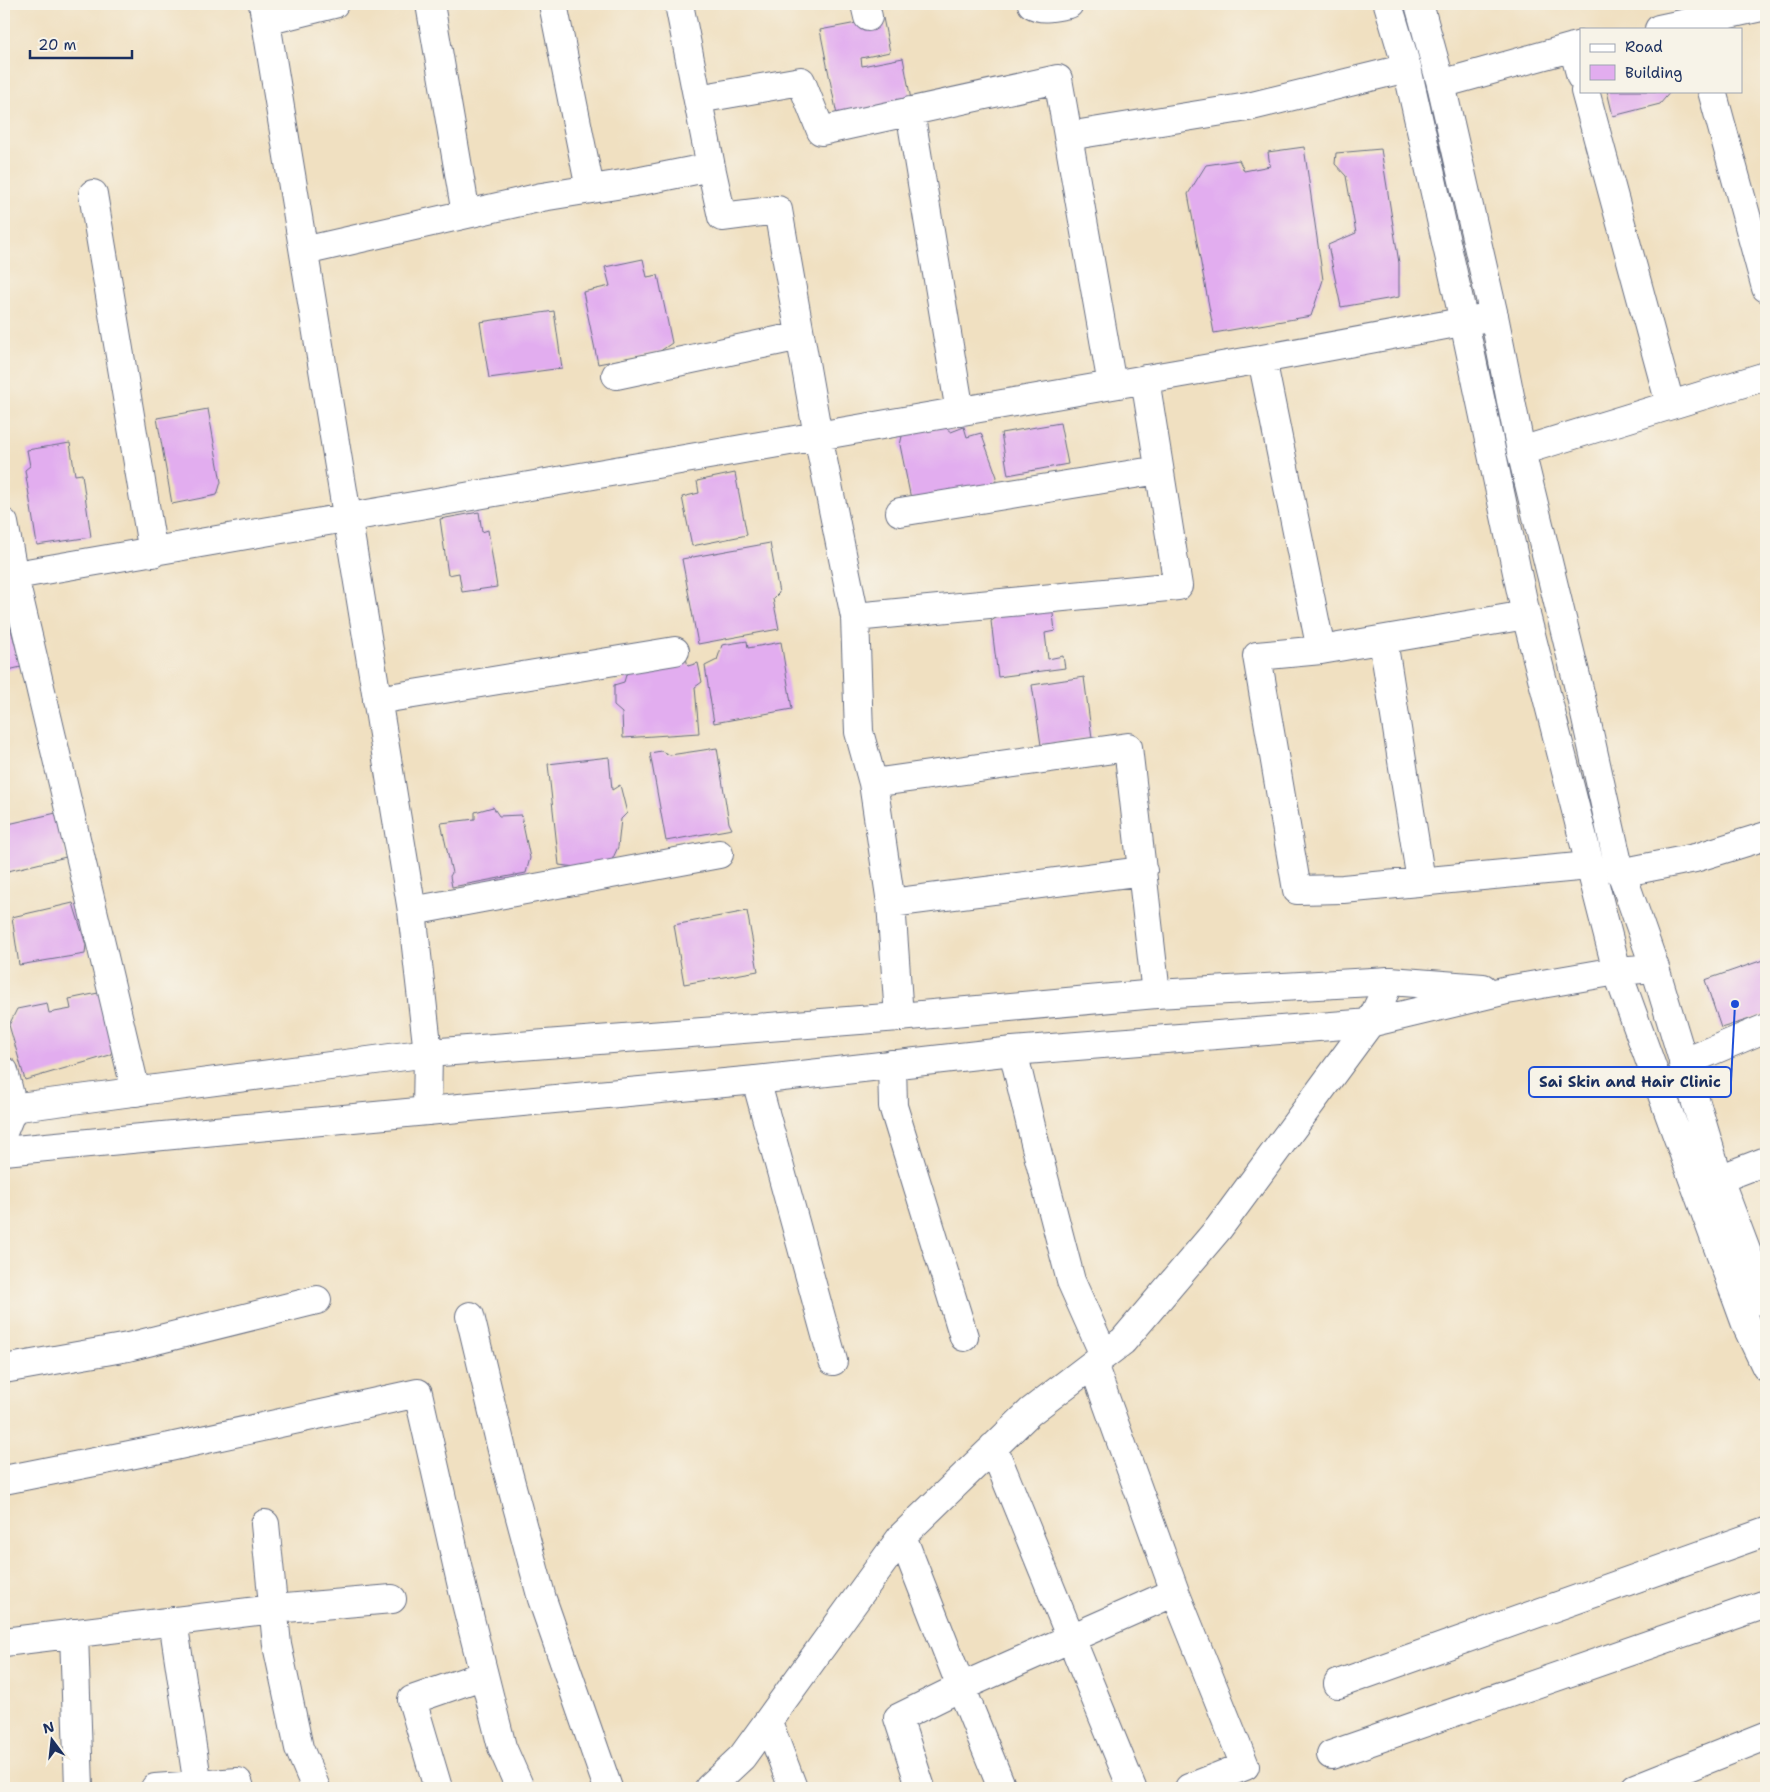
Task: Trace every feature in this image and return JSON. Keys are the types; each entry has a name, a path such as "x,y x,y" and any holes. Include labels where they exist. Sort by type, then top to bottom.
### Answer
{"street":[{"path":"334,4 265,12 412,911 428,1054 427,1111"},
{"path":"430,4 466,214"},
{"path":"553,4 590,189"},
{"path":"679,4 722,217 778,210 818,436 855,617 859,732 873,783 891,903 899,1017"},
{"path":"1032,4 1048,8 1069,4"},
{"path":"1388,4 1407,68 1464,322 1526,615 1617,971 1748,1327 1766,1367"},
{"path":"1419,4 1441,84 1494,316 1521,451 1582,701 1620,873 1655,968 1720,1179 1766,1303"},
{"path":"1668,28 1693,25 1766,6"},
{"path":"1441,84 1577,46 1580,69"},
{"path":"1068,136 1248,107 1407,68"},
{"path":"698,99 801,81 821,131 1058,78 1112,385"},
{"path":"1585,92 1670,404"},
{"path":"1712,92 1766,288"},
{"path":"910,111 960,412"},
{"path":"304,251 542,197 712,167"},
{"path":"93,194 152,553"},
{"path":"9,577 1262,359 1494,316"},
{"path":"616,375 800,336"},
{"path":"1262,359 1321,650"},
{"path":"1521,451 1766,376"},
{"path":"855,617 1178,586 1145,379"},
{"path":"900,512 1159,470"},
{"path":"4,523 9,577 136,1092"},
{"path":"1526,615 1321,650 1257,656 1297,890 1343,889 1589,866"},
{"path":"1383,640 1421,881"},
{"path":"378,700 675,651"},
{"path":"873,783 1128,747 1156,994"},
{"path":"1620,873 1695,858 1766,836"},
{"path":"412,911 719,854"},
{"path":"891,903 1143,871"},
{"path":"4,1151 756,1080 1013,1051 1370,1023 1507,990 1617,971 1655,968"},
{"path":"4,1070 7,1116 136,1092 428,1054 899,1017 1156,994 1390,981 1507,990"},
{"path":"709,1788 742,1757 902,1536 1030,1412 1123,1341 1219,1228 1370,1023 1390,981"},
{"path":"1683,1063 1766,1028"},
{"path":"1013,1051 1036,1147 1072,1281 1174,1592 1244,1766 1189,1788"},
{"path":"892,1064 893,1106 964,1337"},
{"path":"756,1080 833,1361"},
{"path":"1720,1179 1766,1160"},
{"path":"4,1369 128,1347 317,1300"},
{"path":"470,1316 502,1450 542,1599 608,1788"},
{"path":"4,1480 418,1394 463,1591 502,1747 520,1788"},
{"path":"993,1447 1132,1788"},
{"path":"265,1524 277,1645 299,1748 316,1788"},
{"path":"1338,1684 1766,1532"},
{"path":"902,1536 1002,1788"},
{"path":"921,1788 898,1718 961,1687 1174,1592"},
{"path":"4,1642 173,1621 392,1598"},
{"path":"1331,1755 1766,1604"},
{"path":"173,1621 198,1786"},
{"path":"74,1633 79,1788"},
{"path":"438,1788 412,1700 484,1675"},
{"path":"768,1722 793,1788"},
{"path":"1636,1788 1766,1736"},
{"path":"154,1788 238,1782 240,1788"}],"building":[{"path":"883,18 890,52 861,58 862,66 903,58 912,105 838,120 820,30"},
{"path":"1607,92 1670,92 1660,104 1613,116"},
{"path":"1304,147 1323,280 1311,316 1214,333 1188,194 1206,165 1239,160 1244,171 1270,166 1268,152"},
{"path":"1381,149 1399,263 1399,297 1341,307 1328,245 1356,233 1346,176 1335,164 1336,153"},
{"path":"643,259 647,277 658,275 672,343 659,352 598,364 583,292 610,286 605,267"},
{"path":"554,311 562,368 489,378 480,322"},
{"path":"208,409 221,482 217,495 172,504 157,418"},
{"path":"1060,423 1068,464 1008,475 1001,433"},
{"path":"943,426 951,432 964,427 967,437 981,433 997,477 993,488 912,504 900,445 903,432"},
{"path":"70,443 75,475 82,474 91,537 37,545 25,470 30,466 27,450"},
{"path":"735,473 747,535 692,546 682,497 699,493 697,481"},
{"path":"479,512 482,532 488,530 497,587 462,592 459,573 448,575 440,519"},
{"path":"770,543 779,593 773,599 779,629 698,644 682,559"},
{"path":"4,603 21,667 4,671"},
{"path":"1052,605 1055,631 1045,633 1048,659 1063,656 1065,668 998,677 991,621 1006,612"},
{"path":"747,641 748,648 781,642 792,709 714,723 705,666 717,660 722,645"},
{"path":"685,654 688,666 698,663 702,682 695,687 699,733 623,738 622,713 614,706 614,685 624,682 628,668"},
{"path":"1084,677 1092,738 1041,745 1032,685"},
{"path":"717,748 729,823 732,829 666,841 650,753 661,751 670,755"},
{"path":"609,757 612,790 620,785 627,813 621,819 618,847 607,871 559,865 548,764"},
{"path":"493,807 499,816 521,815 530,858 526,873 452,887 450,876 452,873 441,823 475,819 475,812"},
{"path":"56,813 66,857 4,872 4,825"},
{"path":"73,903 86,945 85,954 19,965 12,917"},
{"path":"747,911 758,971 684,984 674,925"},
{"path":"1766,959 1766,1014 1721,1028 1705,980"},
{"path":"103,992 114,1048 110,1055 25,1080 9,1025 17,1009 47,1003 49,1013 71,1009 69,999"}],"place":[{"name":"Sai Skin and Hair Clinic","path":"1735,1004"}]}
